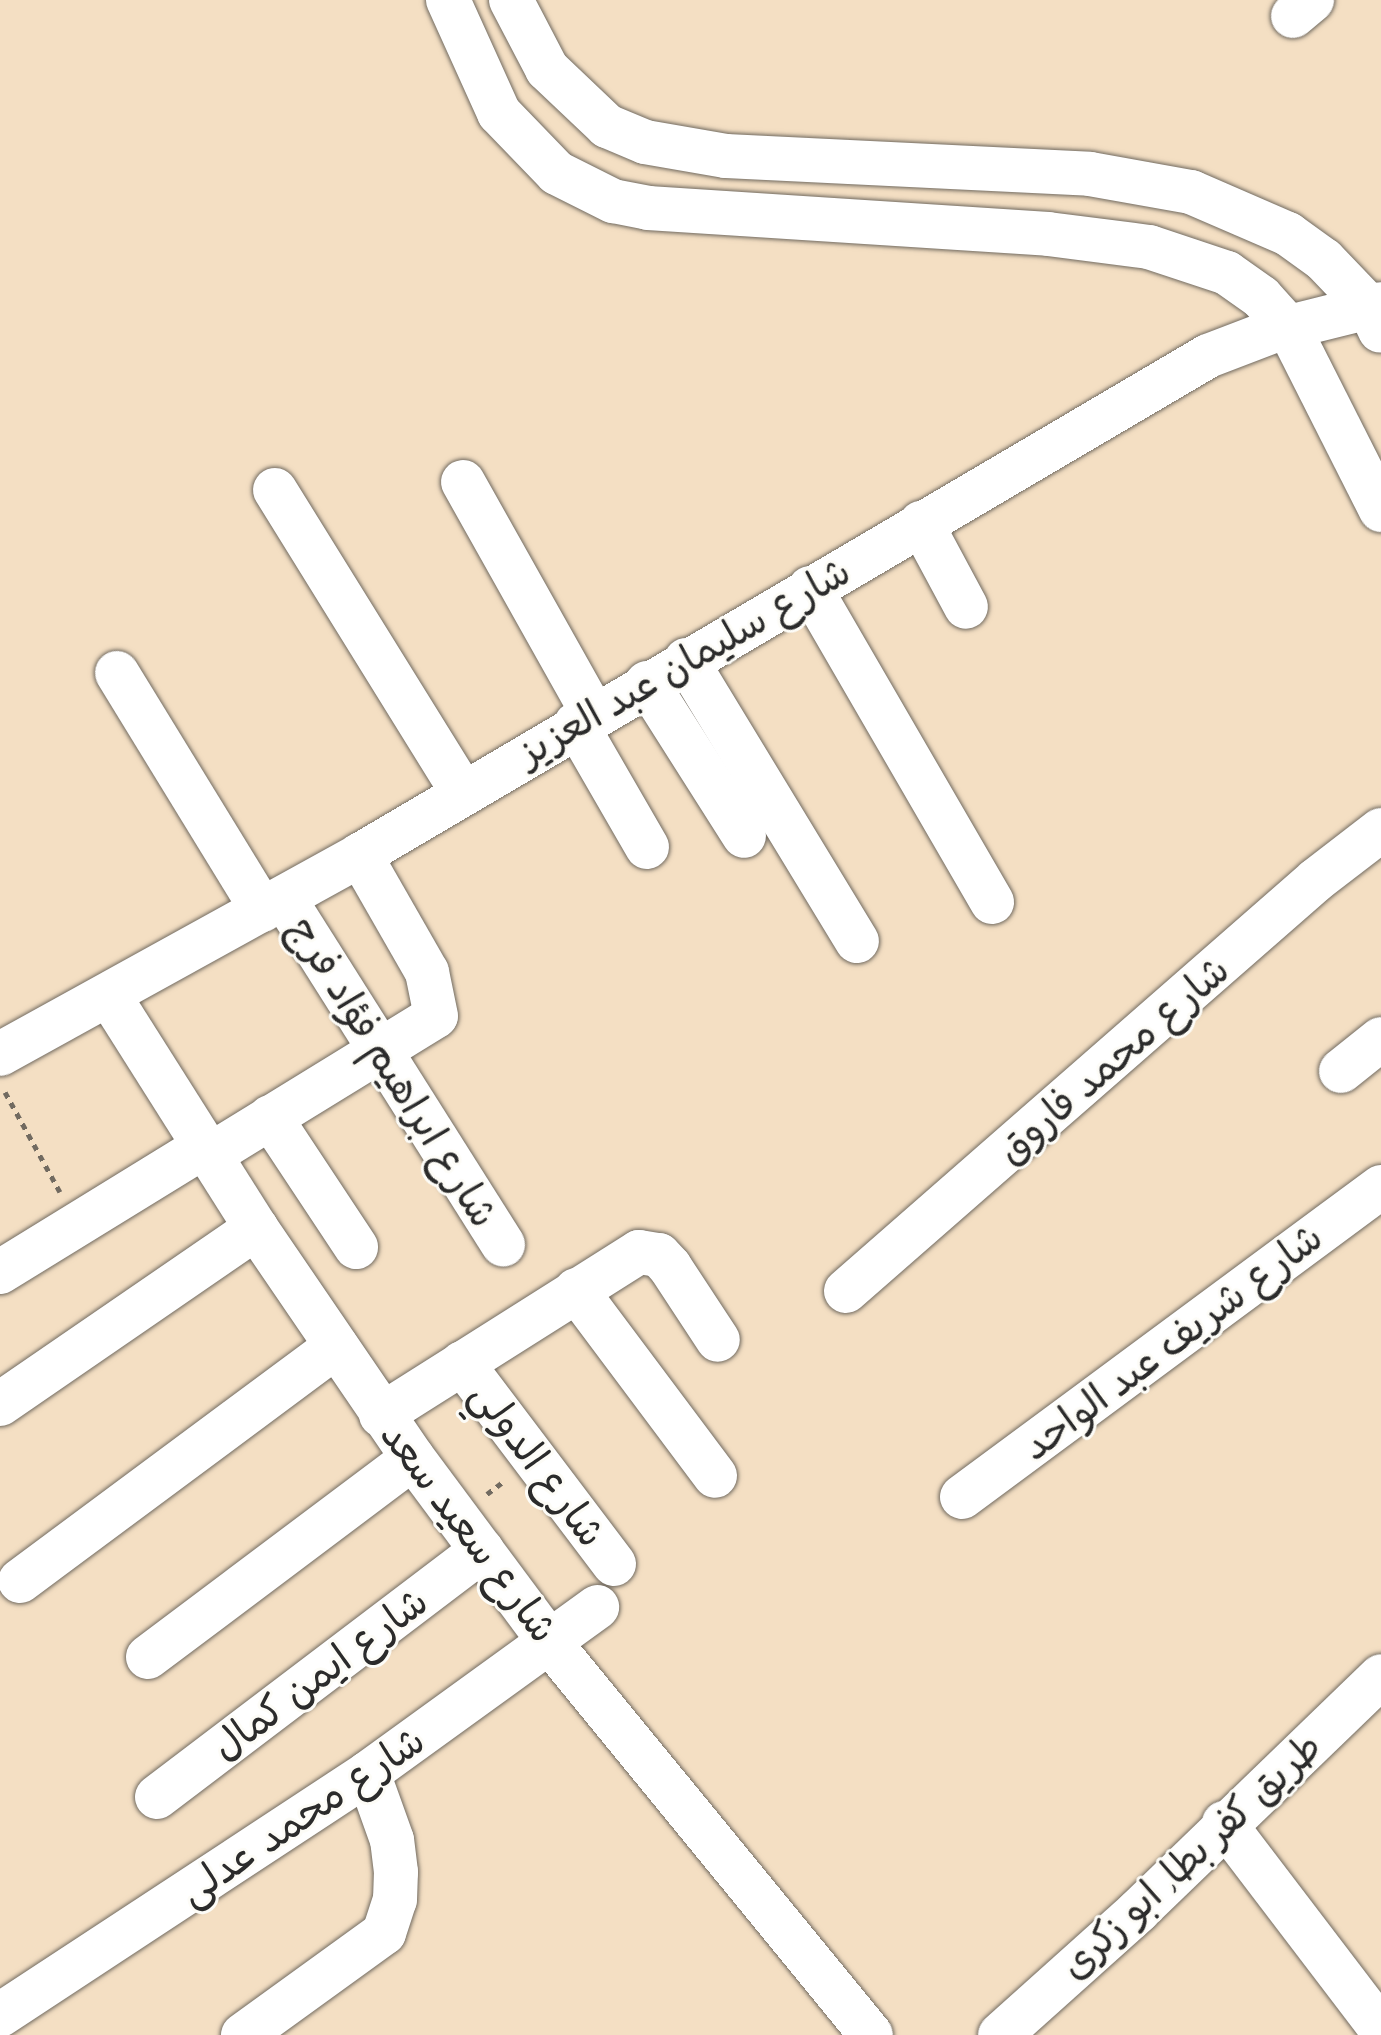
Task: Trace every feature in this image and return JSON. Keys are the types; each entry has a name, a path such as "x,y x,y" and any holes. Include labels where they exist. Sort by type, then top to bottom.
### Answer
{"street":[{"path":"448,0 499,113 535,155 590,192 648,208 1048,234 1149,247 1227,273 1261,297 1289,328 1381,510"},
{"path":"511,0 525,33 566,89 607,126 645,142 726,156 1090,174 1177,189 1250,213 1288,234 1324,260 1377,315"},
{"name":"شارع سليمان عبد العزيز","path":"0,1054 110,997 360,855 584,719 1208,356 1289,328 1377,315"},
{"path":"463,482 647,847"},
{"path":"275,490 463,793"},
{"path":"921,523 966,607"},
{"path":"810,588 992,902"},
{"path":"686,660 857,941"},
{"name":"شارع ابراهيم فؤاد فرج","path":"117,673 273,904 377,1048 503,1245"},
{"path":"647,683 744,836"},
{"name":"شارع محمد فاروق","path":"846,1291 1316,880 1381,830"},
{"path":"0,1272 77,1224 270,1117 377,1048 427,1025 437,1006 427,972 360,855"},
{"name":"شارع سعيد سعد","path":"110,997 256,1228 381,1415 551,1644 859,2031"},
{"path":"1341,1071 1381,1039"},
{"path":"270,1117 356,1247"},
{"name":"شارع شريف عبد الواحد","path":"962,1497 1381,1187"},
{"path":"0,1404 256,1228"},
{"path":"381,1415 629,1256 649,1251 659,1255 718,1340"},
{"path":"576,1290 715,1476"},
{"path":"20,1581 336,1346"},
{"name":"شارع الدولي","path":"462,1363 614,1564"},
{"path":"148,1657 413,1458"},
{"name":"شارع ايمن كمال","path":"157,1797 482,1550"},
{"name":"شارع محمد عدلى","path":"0,2015 368,1773 551,1644 597,1607"},
{"name":"طريق كفر بطا, ابو زكرى","path":"1000,2035 1138,1911 1224,1823 1381,1676"},
{"path":"243,2035 384,1933 395,1900 396,1872 392,1840 368,1773"},
{"path":"1224,1823 1381,2029"}],"path":[{"path":"0,1082 77,1224"},
{"path":"456,1515 535,1460"}]}
